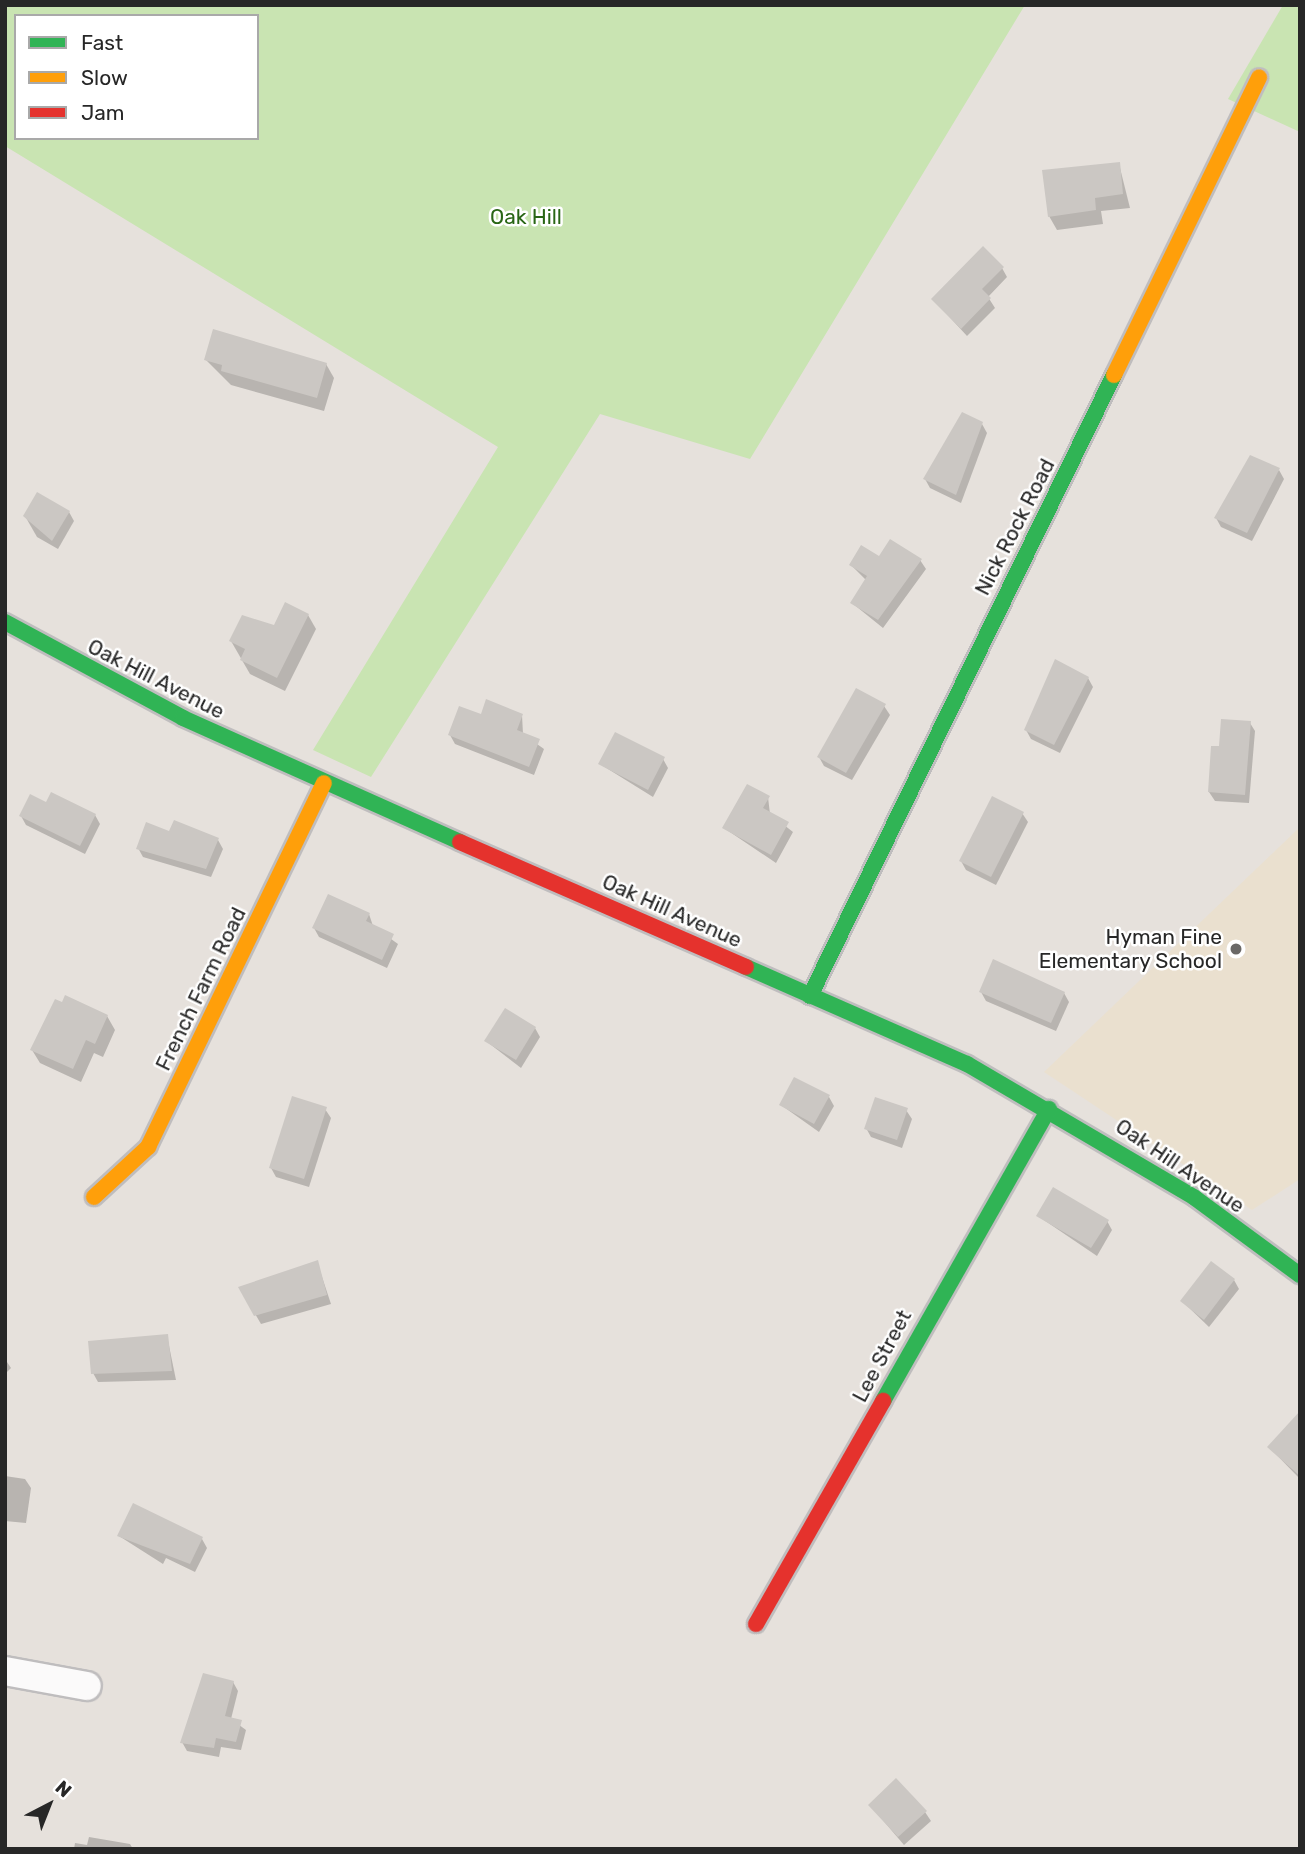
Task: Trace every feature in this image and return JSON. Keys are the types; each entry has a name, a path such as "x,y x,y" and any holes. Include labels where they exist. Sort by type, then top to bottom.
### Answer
{"street":[{"name":"Nick Rock Road","path":"810,996 1259,78"},
{"name":"Oak Hill Avenue","path":"5,622 183,718 324,783 967,1064 1049,1109 1195,1198 1300,1275"},
{"name":"French Farm Road","path":"94,1197 148,1147 324,783"},
{"name":"Lee Street","path":"756,1625 1049,1109"},
{"path":"5,1671 88,1686"}],"shaded area":[{"name":"Hyman Fine Elementary School","path":"1300,827 1300,1179 1252,1210 1044,1072"}],"green space":[{"name":"Oak Hill","path":"5,5 1025,5 750,459 600,414 371,777 313,750 498,447 5,146"},
{"path":"1283,5 1300,5 1300,132 1228,99"}],"building":[{"path":"1120,162 1123,194 1095,198 1096,210 1048,217 1042,170"},
{"path":"983,246 1004,267 982,289 991,298 961,329 931,299"},
{"path":"213,329 327,363 317,398 221,371 222,365 204,360"},
{"path":"962,412 983,422 956,495 923,479"},
{"path":"1250,455 1280,468 1247,533 1214,518"},
{"path":"37,492 70,511 52,541 23,516"},
{"path":"890,539 922,559 878,620 850,603 867,576 849,565 861,545 879,556"},
{"path":"285,602 309,614 277,678 240,660 245,649 229,641 242,615 274,625"},
{"path":"1055,659 1089,677 1054,745 1024,730"},
{"path":"856,688 886,704 846,773 817,757"},
{"path":"486,699 523,714 517,730 540,739 529,767 448,735 459,706 481,714"},
{"path":"1221,719 1251,721 1245,795 1208,792 1211,746 1219,746"},
{"path":"615,732 665,757 648,790 598,764"},
{"path":"747,784 770,796 763,808 789,822 771,855 722,828"},
{"path":"51,792 96,814 80,846 19,816 30,794 46,802"},
{"path":"992,796 1024,812 991,877 959,861"},
{"path":"174,820 219,838 206,869 136,849 146,822 169,831"},
{"path":"328,894 370,913 366,921 394,934 382,960 312,928"},
{"path":"993,959 1065,992 1051,1023 979,992"},
{"path":"65,995 108,1015 95,1044 86,1040 73,1069 30,1050 55,999 62,1002"},
{"path":"505,1008 536,1027 516,1060 484,1041"},
{"path":"794,1077 830,1095 814,1124 779,1105"},
{"path":"292,1096 327,1107 304,1179 269,1168"},
{"path":"875,1097 908,1108 897,1140 864,1129"},
{"path":"1053,1187 1109,1220 1091,1248 1036,1216"},
{"path":"318,1260 327,1295 254,1316 238,1287"},
{"path":"1211,1261 1235,1279 1204,1320 1180,1301"},
{"path":"168,1334 172,1371 91,1374 88,1341"},
{"path":"1300,1411 1300,1476 1267,1447"},
{"path":"133,1503 203,1537 190,1564 117,1536"},
{"path":"203,1673 234,1681 225,1716 242,1720 236,1742 216,1738 214,1748 180,1743"},
{"path":"896,1778 927,1811 898,1837 868,1805"}],"traffic: fast":[{"path":"810,996 1114,375"},
{"path":"5,622 183,718 460,842"},
{"path":"746,967 967,1064 1195,1198 1300,1275"},
{"path":"883,1401 1049,1109"}],"traffic: slow":[{"path":"1114,375 1259,78"},
{"path":"94,1197 148,1147 324,783"}],"traffic: jam":[{"path":"460,842 746,967"},
{"path":"756,1624 883,1401"}],"place":[{"name":"Hyman Fine Elementary School","path":"1236,949"}]}
